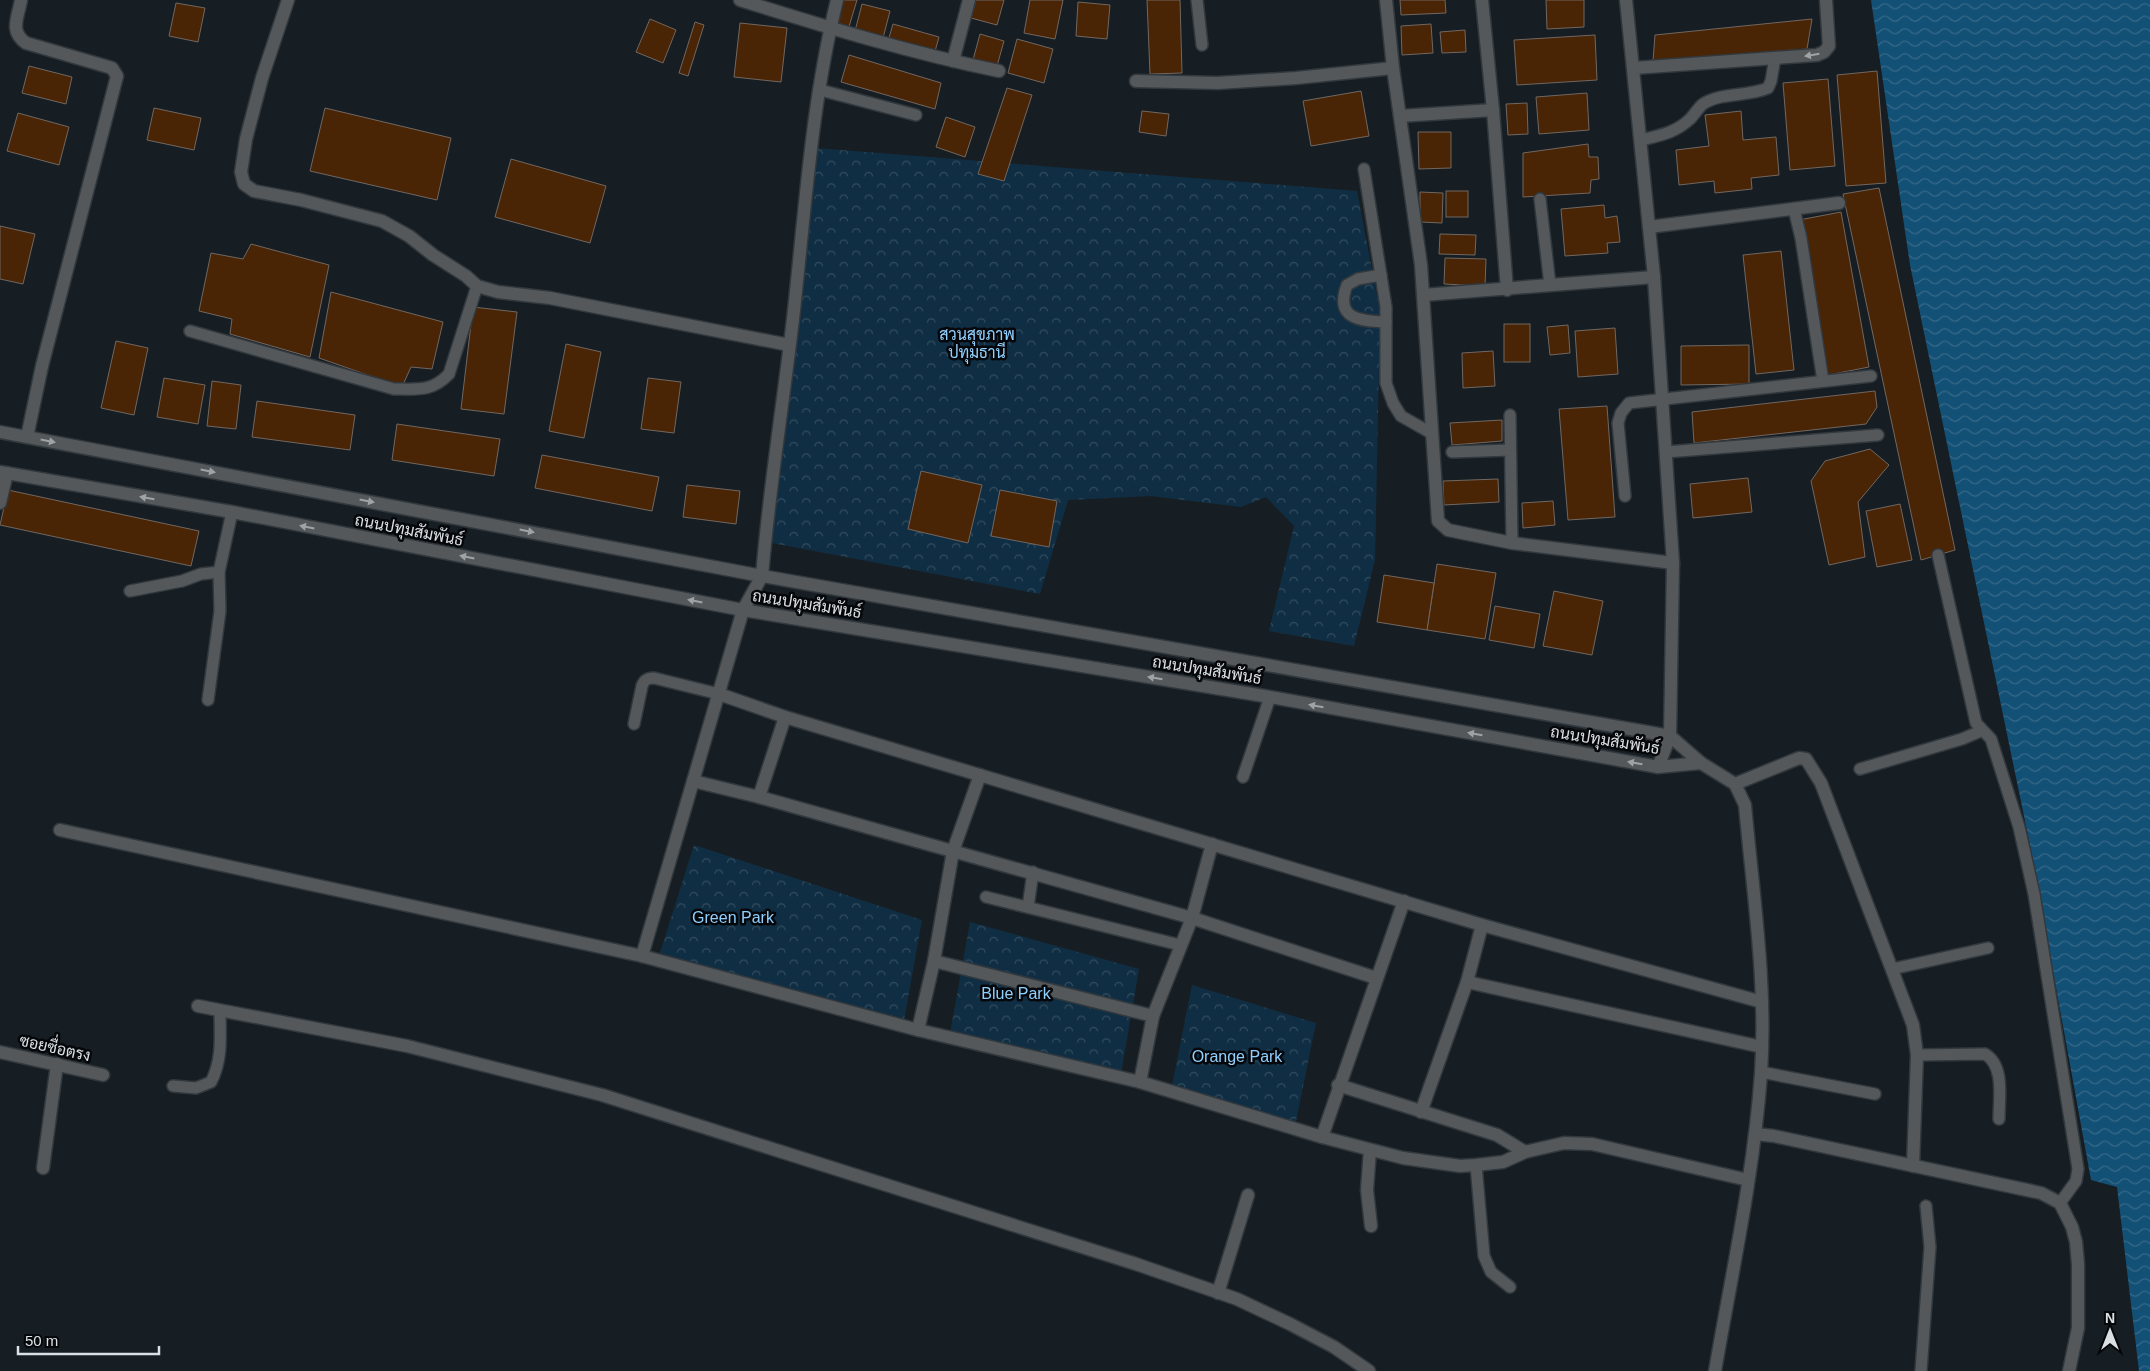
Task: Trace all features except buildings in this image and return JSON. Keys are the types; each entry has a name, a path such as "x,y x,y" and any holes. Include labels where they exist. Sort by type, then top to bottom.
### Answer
{"street":[{"path":"21,0 16,29 17,36 26,43 112,68 117,76 44,357 27,437"},
{"path":"288,0 262,78 246,140 241,172 244,184 254,191 301,200 382,221 409,236 433,255 466,276 477,286 498,292 550,298 789,345"},
{"path":"740,0 830,28 952,61 999,71"},
{"path":"642,956 743,610 762,576 811,148 830,28 837,0"},
{"path":"952,61 968,0"},
{"path":"1386,0 1393,68 1421,265 1436,515 1441,525 1448,530 1512,543 1673,563"},
{"path":"1482,0 1493,110 1507,290"},
{"path":"1626,0 1654,277 1673,563 1670,736 1658,767"},
{"path":"1634,68 1817,56 1829,46 1826,0"},
{"path":"1136,82 1218,83 1296,78 1393,68"},
{"path":"1400,116 1493,110"},
{"path":"1649,227 1839,203"},
{"path":"1423,295 1507,290 1654,277"},
{"name":"ถนนปทุมสัมพันธ์","path":"0,432 762,576 1670,736 1701,763"},
{"path":"0,503 3,472"},
{"name":"ถนนปทุมสัมพันธ์","path":"3,472 232,512 743,610 1270,697 1658,767 1701,763"},
{"path":"719,694 785,717 1482,925 1762,1002"},
{"path":"759,797 785,717"},
{"path":"1735,784 1794,760 1806,759 1821,783 1913,1025 1916,1055 1912,1166"},
{"path":"1701,763 1735,784 1744,805 1762,1002 1761,1072 1755,1134 1715,1371"},
{"path":"918,1030 934,961 954,851 980,774"},
{"path":"693,781 759,797 1033,872 1192,918 1376,978"},
{"path":"60,830 642,956 918,1030 1140,1082 1322,1137 1403,1158 1460,1166 1476,1165 1503,1162 1525,1152 1564,1143 1592,1144 1748,1180"},
{"path":"1140,1082 1153,1016 1192,918 1212,844"},
{"path":"1322,1137 1338,1085 1404,901"},
{"path":"1421,1112 1467,982 1482,925"},
{"path":"934,961 1153,1016"},
{"path":"1467,982 1762,1047"},
{"path":"198,1006 407,1046 602,1094 1136,1264 1218,1293 1290,1324 1334,1348 1369,1371"},
{"name":"ซอยซื่อตรง","path":"0,1052 103,1075"},
{"path":"43,1168 57,1064"},
{"path":"1338,1085 1497,1135 1525,1152"},
{"path":"1755,1134 1774,1136 2041,1193 2060,1203 2072,1227 2078,1264 2078,1328 2069,1371"},
{"path":"1370,1150 1367,1190 1372,1226"},
{"path":"1218,1293 1248,1196"}],"lane":[{"path":"1197,0 1202,45"},
{"path":"1641,140 1676,131 1691,118 1702,104 1718,98 1757,93 1768,88 1771,81 1774,58"},
{"path":"820,90 916,115"},
{"path":"1364,169 1381,275 1386,322 1386,383 1393,403 1401,416 1431,432"},
{"path":"1540,199 1550,285"},
{"path":"1794,209 1801,238 1823,381"},
{"path":"1381,275 1358,279 1347,285 1343,295 1344,306 1350,316 1362,321 1386,322"},
{"path":"190,331 394,389 423,389 439,385 449,374 477,286"},
{"path":"1625,496 1618,423 1621,413 1629,403 1871,376"},
{"path":"1510,415 1512,543"},
{"path":"1666,452 1878,435"},
{"path":"1452,452 1510,450"},
{"path":"208,700 220,611 219,572 232,512"},
{"path":"1938,555 1976,723 1981,731 1991,739 2019,828 2034,894 2078,1169 2076,1181 2060,1203"},
{"path":"130,591 182,581 201,574 219,572"},
{"path":"634,724 643,681 648,678 719,694"},
{"path":"1243,777 1270,697"},
{"path":"1860,768 1962,739 1981,731"},
{"path":"1028,907 1033,872"},
{"path":"986,897 1180,945"},
{"path":"1892,970 1988,948"},
{"path":"173,1086 196,1088 211,1082 218,1069 220,1056 220,1010"},
{"path":"1916,1055 1985,1054 1993,1059 1998,1068 1998,1119"},
{"path":"1761,1072 1875,1094"},
{"path":"1476,1165 1484,1256 1491,1272 1510,1287"},
{"path":"1921,1371 1930,1247 1926,1206"}],"green space":[{"name":"สวนสุขภาพ ปทุมธานี","path":"816,148 1357,191 1380,312 1375,560 1354,646 1269,631 1294,526 1266,497 1241,507 1151,496 1068,500 1040,594 772,543"},
{"name":"Green Park","path":"694,845 922,920 903,1026 660,953"},
{"name":"Blue Park","path":"970,922 1139,969 1121,1074 950,1034"},
{"name":"Orange Park","path":"1192,985 1316,1023 1295,1126 1170,1096"}],"water":[{"path":"1871,0 2150,0 2150,1371 2139,1371 2117,1187 2091,1180 2031,850 1910,265"}]}
